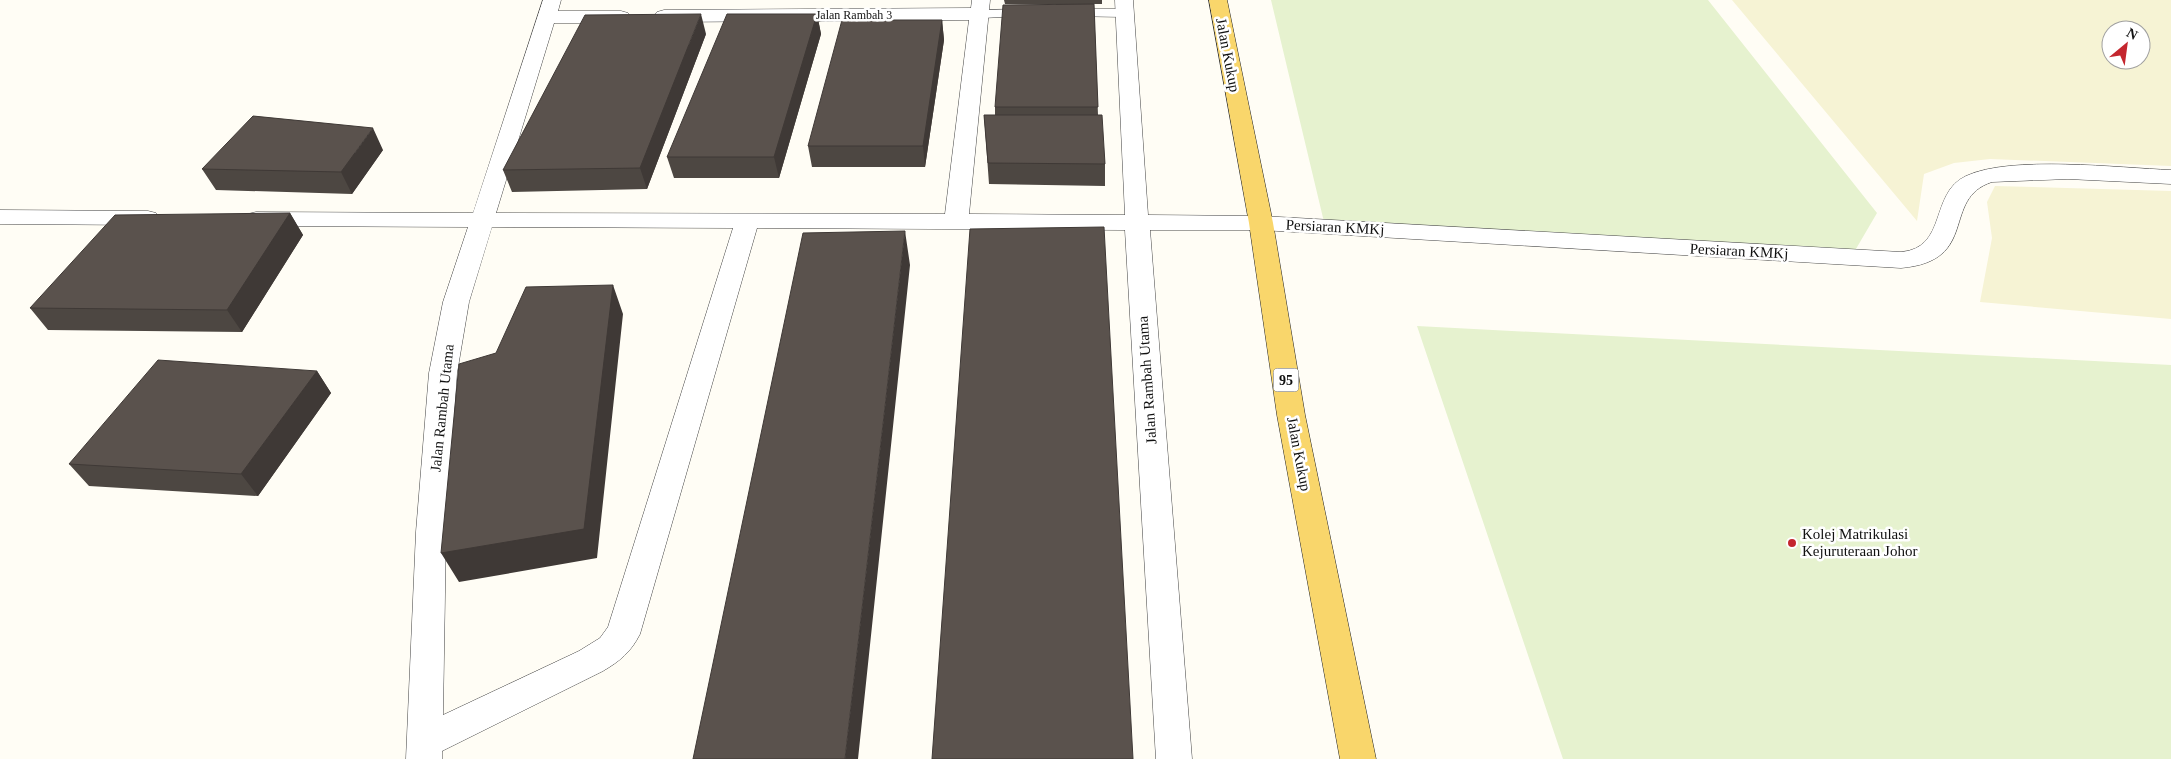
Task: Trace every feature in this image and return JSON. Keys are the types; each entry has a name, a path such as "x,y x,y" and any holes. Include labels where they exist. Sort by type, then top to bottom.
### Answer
{"main road":[{"name":"Jalan Kukup","path":"1218,0 1261,223 1291,415 1358,759"}],"street":[{"name":"Jalan Rambah Utama","path":"1125,6 1136,222 1174,759"},
{"name":"Jalan Rambah 3","path":"550,9 641,17 981,7"},
{"path":"956,222 981,7"},
{"name":"Jalan Rambah Utama","path":"550,9 456,302 443,373 431,532 424,750 592,662 612,648 623,634 747,221"},
{"name":"Persiaran KMKj","path":"236,219 1261,223 1857,258 1907,259 1925,256 1937,248 1958,192 1974,180 1998,174 2031,173 2171,178"},
{"path":"0,217 167,218"}],"lane":[{"path":"1057,13 1125,6"},
{"path":"981,7 1038,13"}],"shaded area":[{"path":"1732,0 2171,0 2171,166 1990,159 1954,163 1924,174 1917,221"},
{"path":"1995,186 2171,191 2171,319 1980,302 1992,238 1987,202"}],"green space":[{"path":"1271,0 1708,0 1877,213 1853,254 1324,222"},
{"name":"Kolej Matrikulasi Kejuruteraan Johor","path":"1417,326 2171,365 2171,759 1563,759"}],"building":[{"path":"1094,4 1098,107 995,107 1003,5"},
{"path":"701,14 640,168 503,170 585,15"},
{"path":"727,14 817,14 774,157 667,157"},
{"path":"842,20 942,20 923,146 808,146"},
{"path":"984,115 1102,115 1105,164 988,163"},
{"path":"253,116 373,128 341,172 202,169"},
{"path":"290,213 227,310 30,308 115,215"},
{"path":"1104,227 1133,759 932,759 970,229"},
{"path":"905,231 845,759 693,759 803,233"},
{"path":"613,285 584,529 441,553 459,364 496,353 526,287"},
{"path":"158,360 317,371 241,474 69,464"}],"place":[{"name":"Kolej Matrikulasi Kejuruteraan Johor","path":"1792,543"}]}
